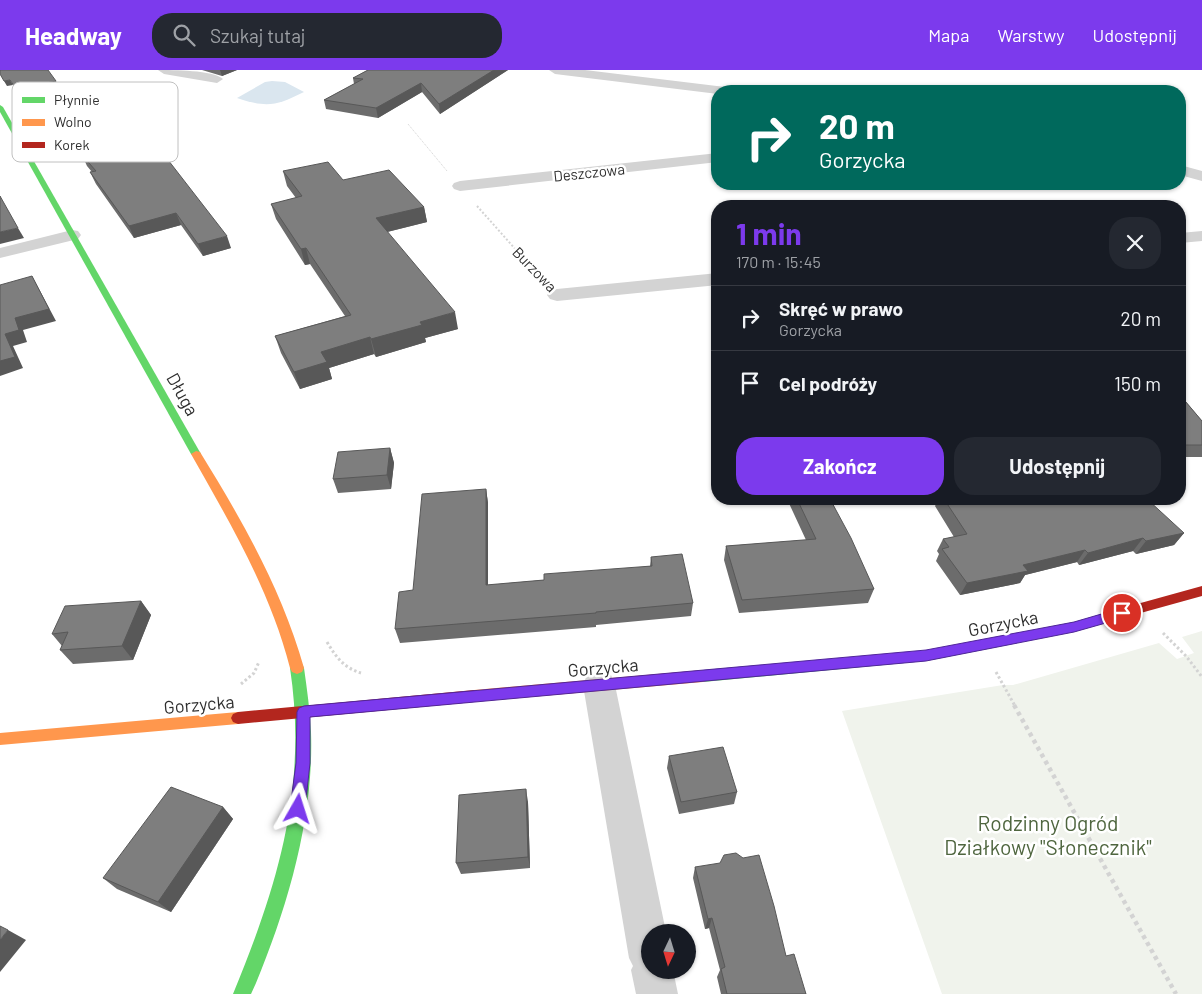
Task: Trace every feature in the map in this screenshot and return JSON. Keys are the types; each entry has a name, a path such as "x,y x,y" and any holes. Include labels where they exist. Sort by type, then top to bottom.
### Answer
{"street":[{"path":"164,70 217,79"},
{"path":"555,70 711,89"},
{"path":"665,82 677,70"},
{"name":"Długa","path":"0,107 12,128"},
{"name":"Deszczowa","path":"460,186 711,158"},
{"name":"Długa","path":"31,162 268,582 293,652 304,712 303,763 298,809 291,849 274,909 242,994"},
{"path":"1186,172 1202,176"},
{"path":"0,253 72,235"},
{"path":"1186,237 1202,236"},
{"name":"Burzowa","path":"557,295 711,280"},
{"name":"Gorzycka","path":"0,739 926,656 1074,627 1202,591"},
{"path":"599,685 644,924"},
{"path":"654,979 657,994"}],"path":[{"name":"Burzowa","path":"408,124 460,186 557,295"},
{"path":"1186,656 1202,677"},
{"path":"1003,685 1176,994"}],"green space":[{"name":"Rodzinny Ogród Działkowy \"Słonecznik\"","path":"1202,631 1202,994 942,994 842,711 1003,685 1013,685 1159,643 1177,659 1194,653 1182,637"}],"shaded area":[{"path":"265,82 285,82 304,92 271,104 256,103 237,98"}],"building":[{"path":"0,70 48,70 56,81 12,83 10,80 4,81"},
{"path":"368,70 494,70 439,104 421,83 376,108 324,100 363,79 353,78"},
{"path":"88,162 170,162 227,236 198,244 176,213 129,226 90,172 96,171"},
{"path":"328,162 343,180 389,170 424,207 376,218 455,312 420,322 422,325 371,339 370,337 321,352 327,362 294,372 275,336 351,315 306,248 301,249 271,204 302,196 283,171"},
{"path":"0,196 18,228 0,232"},
{"path":"32,276 49,309 15,318 19,330 5,334 15,357 0,361 0,285"},
{"path":"1186,402 1202,421 1202,445 1186,445"},
{"path":"390,448 387,475 333,479 338,452"},
{"path":"486,489 486,585 544,580 544,574 652,566 651,557 682,554 693,603 596,613 395,629 399,592 413,590 422,494"},
{"path":"800,505 833,505 851,538 874,589 742,600 726,546 816,539"},
{"path":"948,505 1154,505 1184,533 1146,541 1143,538 1088,553 1085,550 1023,565 1028,571 967,583 942,549 949,547 943,539 967,534"},
{"path":"141,601 122,646 60,650 68,632 52,634 65,606"},
{"path":"723,747 737,792 681,802 669,756"},
{"path":"171,787 223,807 158,902 103,878"},
{"path":"526,789 528,857 456,863 459,795"},
{"path":"736,853 743,858 759,855 786,956 794,954 806,994 727,994 721,969 725,967 712,918 708,919 695,867 720,863 724,855"},
{"path":"0,926 8,930 0,940"}],"traffic: fast":[{"path":"0,107 12,128"},
{"path":"31,162 196,454"},
{"path":"703,676 926,656 1074,627 1119,614"},
{"path":"242,994 250,977 278,895 287,864 300,799 304,733 302,700 297,668"}],"traffic: slow":[{"path":"196,454 241,531 268,584 280,611 297,668"},
{"path":"474,696 703,676"},
{"path":"0,739 238,718"}],"traffic: jam":[{"path":"1119,614 1202,591"},
{"path":"238,718 474,696"}],"route":[{"path":"298,809 303,763 304,712 926,656 1074,627 1122,613"}]}
